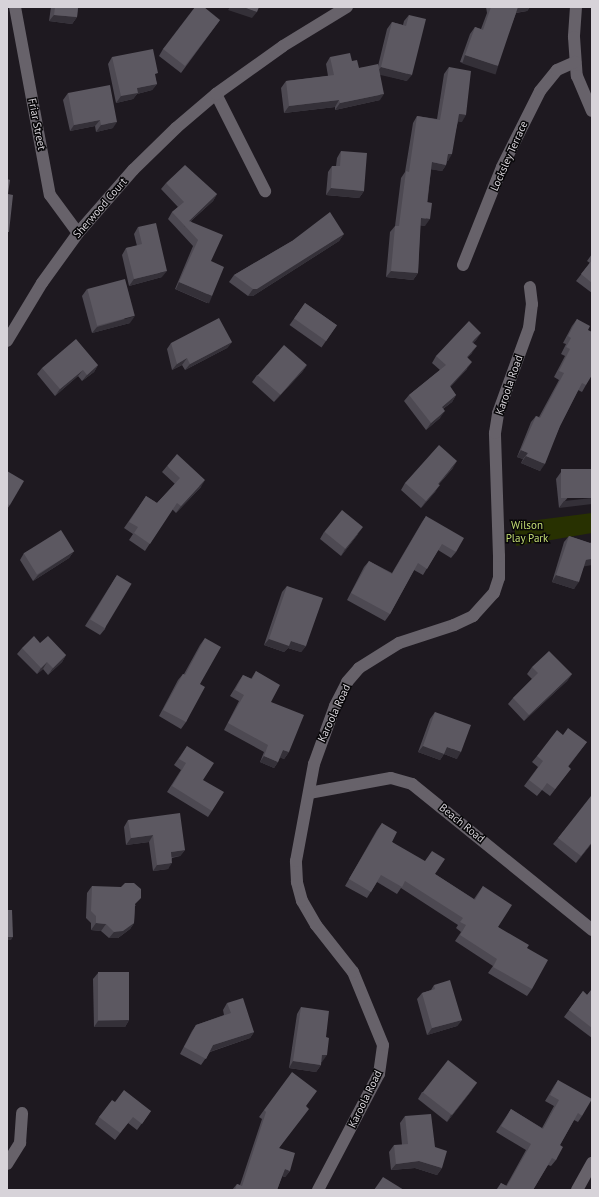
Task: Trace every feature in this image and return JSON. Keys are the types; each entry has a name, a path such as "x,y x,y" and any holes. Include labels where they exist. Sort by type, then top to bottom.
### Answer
{"street":[{"name":"Friar Street","path":"15,7 50,195 78,233"},
{"name":"Sherwood Court","path":"7,341 42,283 78,233 133,170 176,128 216,94 283,46 347,7"},
{"path":"576,7 574,37 575,62 581,90 592,111"},
{"name":"Locksley Terrace","path":"463,265 502,167 540,91 557,70 575,62"},
{"path":"216,94 265,191"},
{"name":"Karoola Road","path":"318,1190 379,1074 383,1045 353,972 316,925 302,902 297,882 296,861 314,764 323,733 348,682 359,668 399,643 454,625 473,616 486,605 494,593 498,578 499,556 495,433 498,413 529,328 532,304 530,287"},
{"name":"Beach Road","path":"309,793 391,778 412,784 592,930"},
{"path":"7,1164 20,1143 22,1113"},
{"path":"577,1190 592,1163"}],"green space":[{"name":"Wilson Play Park","path":"592,513 592,533 516,546 514,523"}],"building":[{"path":"55,7 78,7 77,17 54,15"},
{"path":"195,7 204,7 220,20 185,66 163,49"},
{"path":"243,7 259,7 257,12"},
{"path":"491,7 518,7 498,66 465,55 475,27 483,30"},
{"path":"409,15 426,19 412,75 381,67 392,22 406,26"},
{"path":"153,49 158,73 155,74 157,84 137,88 138,93 121,96 112,57"},
{"path":"350,53 352,61 357,60 359,68 378,64 384,94 340,103 339,100 289,106 286,81 334,75 330,57"},
{"path":"449,67 471,71 466,115 459,114 452,154 448,154 446,165 432,162 427,202 432,203 430,219 421,218 418,273 391,271 395,226 399,226 406,171 409,172 417,116 440,120"},
{"path":"110,85 117,122 101,125 100,120 74,125 68,93"},
{"path":"341,151 367,153 364,191 331,188 332,166 340,166"},
{"path":"185,165 217,194 189,221 223,235 211,261 224,267 212,296 179,282 198,240 172,212 184,202 166,183"},
{"path":"7,179 10,180 8,194 13,195 9,232 7,232"},
{"path":"330,212 344,234 257,289 253,289 234,275 292,241"},
{"path":"156,223 167,271 134,279 126,248 142,244 138,227"},
{"path":"592,260 592,283 581,274"},
{"path":"125,279 135,316 97,326 87,289"},
{"path":"305,303 337,325 326,341 294,319"},
{"path":"219,318 232,342 190,364 187,358 177,364 171,343"},
{"path":"577,319 590,326 588,330 592,332 592,375 586,385 582,383 560,426 545,464 526,456 528,453 521,450 536,416 540,418 564,373 559,371 570,349 566,347 571,338 568,336"},
{"path":"469,321 481,333 472,342 477,346 467,357 472,362 450,386 456,395 442,407 445,411 431,423 409,395 446,365 436,356"},
{"path":"76,339 98,365 87,375 83,370 60,389 42,368"},
{"path":"284,345 307,365 280,395 258,375"},
{"path":"439,445 457,461 438,484 440,485 426,501 405,483"},
{"path":"177,454 205,480 181,506 177,503 150,544 134,533 138,527 129,522 146,496 157,503 180,478 167,466"},
{"path":"561,469 592,469 592,498 561,498"},
{"path":"7,471 24,481 10,505 7,504"},
{"path":"342,510 363,527 345,549 324,532"},
{"path":"426,516 464,538 456,552 442,544 427,569 418,563 390,614 351,593 369,561 392,574"},
{"path":"61,530 74,551 37,575 24,553"},
{"path":"569,536 590,543 592,542 592,559 586,560 579,582 556,575"},
{"path":"117,575 132,584 105,628 90,620"},
{"path":"287,586 323,598 306,646 291,641 289,646 269,639"},
{"path":"34,636 40,643 48,636 66,655 53,668 47,662 41,668 22,648"},
{"path":"205,638 221,647 200,684 205,687 186,722 163,710 183,674 185,675"},
{"path":"549,651 572,674 529,715 513,698 538,673 532,667"},
{"path":"256,671 280,685 271,702 304,715 289,752 283,750 278,762 264,756 268,745 228,723 244,695 235,690 243,675 252,679"},
{"path":"435,712 471,725 461,752 447,747 444,754 423,746"},
{"path":"568,728 587,742 568,766 571,769 555,789 547,783 542,790 529,780 543,761 537,756 557,730 563,735"},
{"path":"187,746 214,763 203,780 224,792 212,811 172,786 186,763 179,759"},
{"path":"591,796 592,842 581,856 558,838"},
{"path":"180,813 185,850 171,852 172,863 157,865 153,835 131,838 128,820"},
{"path":"382,823 397,832 392,842 425,861 432,851 445,859 435,874 475,900 483,886 512,905 498,927 529,945 527,948 548,960 532,989 493,967 497,959 460,935 466,925 460,922 463,918 405,881 402,887 381,875 371,892 349,879"},
{"path":"125,883 134,883 141,889 141,898 135,904 134,923 123,931 114,932 106,924 96,923 96,916 91,911 92,886 121,887"},
{"path":"7,910 12,910 13,937 7,937"},
{"path":"98,972 129,972 129,1020 98,1020"},
{"path":"450,980 462,1020 432,1028 422,993 435,989 434,985"},
{"path":"591,990 592,1028 569,1010 583,991 587,995"},
{"path":"243,998 254,1032 213,1045 206,1059 184,1047 196,1025 231,1013 227,1003"},
{"path":"301,1007 329,1011 326,1037 329,1038 327,1055 322,1055 321,1065 293,1061"},
{"path":"448,1060 477,1083 452,1115 423,1092"},
{"path":"292,1072 317,1091 306,1106 309,1109 279,1148 295,1153 290,1171 285,1169 277,1190 235,1190 237,1184 242,1186 266,1112 264,1110"},
{"path":"558,1080 592,1099 582,1116 578,1113 560,1145 563,1147 556,1160 552,1158 533,1190 497,1190 501,1183 507,1186 531,1144 501,1126 511,1109 543,1129 559,1100 550,1095"},
{"path":"124,1090 151,1111 142,1124 133,1117 120,1133 99,1117 112,1100 115,1102"},
{"path":"431,1114 435,1147 447,1151 442,1168 419,1161 396,1164 394,1145 408,1144 405,1116"},
{"path":"383,1177 404,1190 374,1190"}]}
